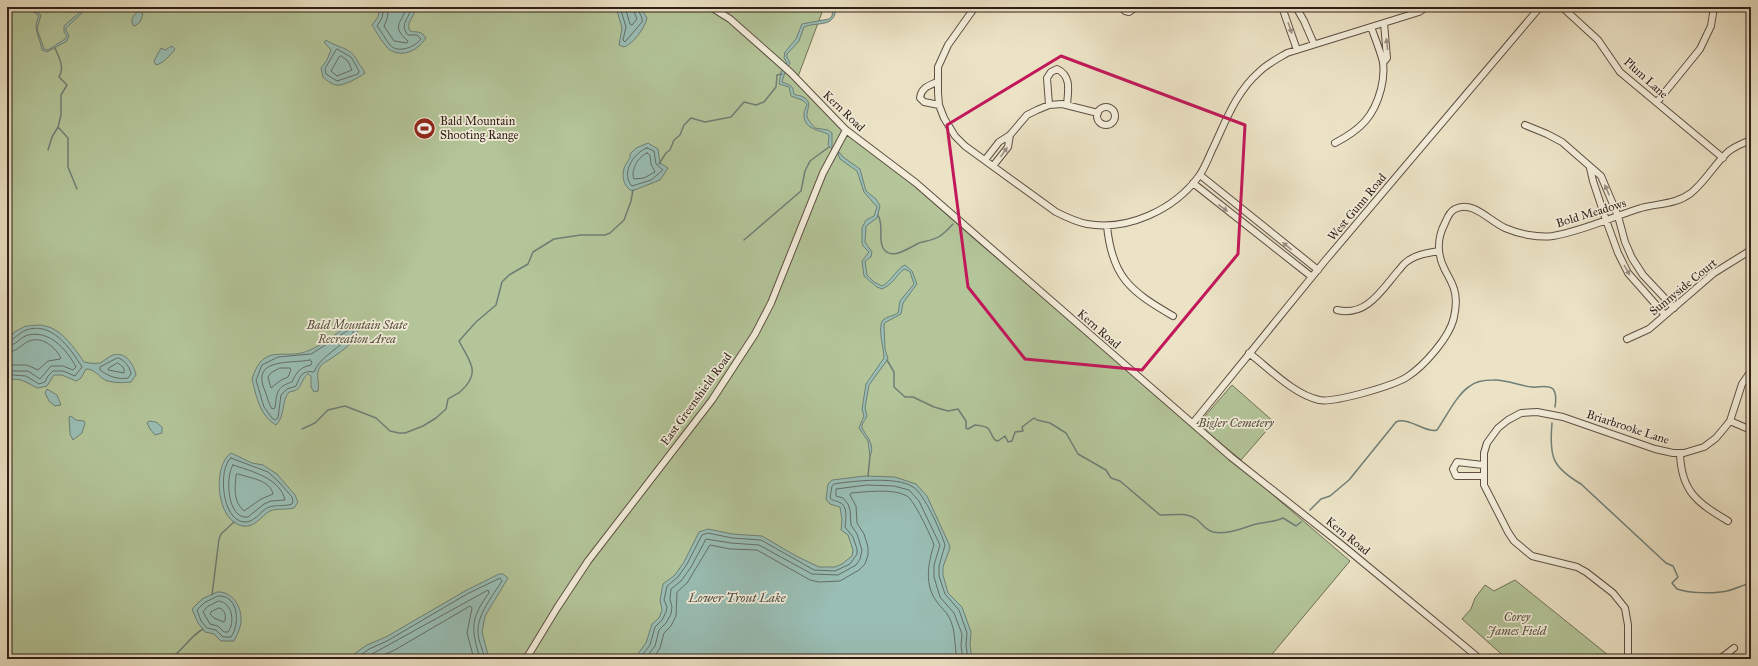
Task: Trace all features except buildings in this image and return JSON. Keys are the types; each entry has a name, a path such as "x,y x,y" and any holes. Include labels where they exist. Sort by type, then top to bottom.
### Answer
{"street":[{"name":"Kern Road","path":"711,7 730,19 781,64 846,130 916,183 1231,457 1342,545 1480,659"},
{"path":"975,7 942,56 938,67 937,82 939,105 946,123 955,136 1056,212 1070,219 1086,224 1106,226 1132,221 1151,215 1174,200 1193,183 1200,175 1235,102 1247,84 1271,62 1287,53 1419,12 1426,7"},
{"path":"1121,7 1125,11 1129,12 1136,7"},
{"path":"1282,7 1297,50"},
{"path":"1296,7 1314,44"},
{"name":"West Gunn Road","path":"1193,423 1312,277 1540,7"},
{"name":"Plum Lane","path":"1562,7 1598,40 1620,72 1723,158"},
{"path":"1657,102 1700,48 1711,26 1714,7"},
{"path":"1383,63 1387,58 1384,23"},
{"path":"1335,143 1358,129 1374,112 1382,82 1383,63 1371,27"},
{"path":"1049,105 1047,78 1051,72 1058,69 1064,72 1068,79 1067,105"},
{"path":"937,82 926,87 921,92 920,98 924,102 939,105"},
{"path":"985,160 999,142 1010,135 1027,115 1049,105 1067,105 1098,113"},
{"path":"1525,125 1562,142 1590,168 1602,176 1618,216 1627,247 1632,258 1643,275 1674,308"},
{"name":"East Greenshield Road","path":"526,659 561,601 588,561 712,400 755,334 771,303 823,174 846,130"},
{"path":"993,166 1008,147 1010,135"},
{"name":"Bold Meadows","path":"1249,353 1295,390 1304,395 1321,400 1351,396 1406,378 1421,366 1448,334 1454,318 1456,299 1455,289 1441,262 1439,251 1439,237 1452,210 1463,206 1473,208 1493,222 1505,228 1534,236 1552,236 1572,232 1644,208 1672,203 1682,199 1700,185 1730,151 1751,140"},
{"path":"1590,168 1606,220 1628,273 1665,315"},
{"path":"1200,175 1318,270"},
{"path":"1193,183 1312,277"},
{"path":"1249,228 1255,220"},
{"path":"1106,226 1109,247 1113,259 1126,282 1143,298 1173,316"},
{"path":"1618,251 1627,247"},
{"name":"Sunnyside Court","path":"1627,339 1649,329 1714,273 1751,250"},
{"path":"1336,310 1345,312 1364,307 1373,300 1404,264 1418,256 1439,251"},
{"path":"1635,281 1643,275"},
{"name":"Briarbrooke Lane","path":"1628,659 1628,625 1625,608 1619,600 1586,572 1577,567 1539,559 1514,541 1508,532 1484,484 1483,464 1487,444 1498,428 1508,420 1521,414 1530,413 1549,414 1562,417 1655,449 1680,454 1704,447 1716,438 1730,421 1742,384 1751,371"},
{"path":"1730,421 1751,430"},
{"path":"1680,454 1680,470 1687,487 1704,506 1728,521"},
{"path":"1483,464 1457,462 1453,469 1456,476 1484,476"},
{"path":"1720,659 1734,648"}],"highlighted area":[{"path":"1061,56 1245,125 1238,254 1142,370 1025,359 968,287 947,125"}],"green space":[{"name":"Bald Mountain State Recreation Area","path":"7,7 824,7 796,82 972,237 1350,561 1268,659 7,659"},
{"name":"Bigler Cemetery","path":"1232,385 1274,422 1241,460 1198,424"},
{"name":"Corey James Field","path":"1515,580 1613,659 1507,659 1462,619 1471,609 1475,598 1485,585 1494,591"}],"water":[{"path":"27,7 30,7 41,15 37,29 44,49 48,50 65,39 67,36 64,32 64,26 80,12 82,7 85,9 66,28 69,35 67,41 47,52 42,50 36,29 39,16"},
{"path":"380,7 415,8 414,15 409,22 410,31 421,33 426,38 419,46 410,52 400,53 390,50 372,25 378,17"},
{"path":"616,7 640,7 647,18 638,35 631,43 624,47 619,45 622,28"},
{"path":"833,7 836,7 833,19 825,23 804,27 799,41 787,54 790,63 782,82 791,86 794,94 802,96 808,101 807,118 815,128 828,130 832,133 832,149 828,145 828,134 812,128 806,123 804,119 804,112 807,104 802,100 791,96 789,87 779,84 781,72 787,63 784,58 785,52 796,39 802,24 829,19 832,16"},
{"path":"139,11 143,14 140,22 135,26 132,23 132,19"},
{"path":"326,40 348,50 355,57 365,73 342,85 332,84 323,77 321,68 327,60 331,50 324,42"},
{"path":"172,46 175,49 171,54 164,61 156,65 154,61 161,48 165,50"},
{"path":"648,143 658,149 660,163 668,168 660,180 632,191 625,183 623,176 624,169 630,154 636,148"},
{"path":"839,152 843,157 860,169 866,191 876,199 880,206 877,218 866,226 865,242 872,252 871,257 865,261 867,275 874,282 882,286 886,284 899,269 905,265 912,271 917,284 903,303 901,314 884,324 885,349 888,359 869,385 865,408 867,416 862,425 870,442 872,451 870,456 868,441 859,428 864,416 862,409 866,384 884,358 881,323 883,320 898,313 900,301 914,284 910,272 905,269 890,284 882,289 877,287 864,276 862,261 869,252 862,243 862,228 866,220 874,216 877,207 864,192 857,171 840,159 838,154"},
{"path":"43,325 57,331 68,340 84,362 100,363 113,355 122,355 129,360 136,375 131,382 122,383 105,380 94,371 86,369 81,378 76,381 62,375 54,375 47,386 38,388 20,380 7,380 7,339 16,331 26,326"},
{"path":"353,325 358,329 352,342 322,364 318,376 318,391 314,392 311,387 311,376 308,374 297,390 289,392 285,400 281,417 276,425 271,421 262,411 255,392 252,379 257,367 269,356 276,354 301,353 315,348 348,326"},
{"path":"47,389 57,395 61,405 55,406 49,401 45,393"},
{"path":"71,416 76,420 84,421 85,423 82,433 73,440 70,434 69,417"},
{"path":"149,421 156,422 162,427 162,433 155,435 147,423"},
{"path":"231,453 252,463 263,465 277,474 295,495 298,502 294,508 270,511 251,525 247,526 234,522 227,515 222,505 219,481 221,469 225,460"},
{"name":"Lower Trout Lake","path":"865,476 895,477 916,484 927,496 949,544 950,548 943,567 943,575 948,593 962,607 971,632 970,645 972,659 634,659 646,643 652,624 659,618 662,610 660,600 663,584 675,575 684,562 699,532 708,529 732,534 762,536 796,556 819,567 835,567 842,564 852,556 853,550 848,535 841,530 842,520 840,507 830,504 826,499 828,484 832,480"},
{"path":"499,574 503,574 508,578 485,616 482,632 489,659 352,659 354,654 367,645 386,637 465,591"},
{"path":"217,592 222,592 230,596 239,607 241,623 234,641 221,641 214,634 205,632 198,623 192,609 202,599"}],"waterway":[{"path":"48,150 52,137 58,127 61,115 61,95 67,85 59,77 61,74 61,66 60,59 55,48"},
{"path":"659,164 666,153 670,150 674,140 680,135 684,125 691,118 705,122 731,117 744,102 756,105 764,102 776,87 777,75 782,74"},
{"path":"58,127 68,138 68,167 77,189"},
{"path":"744,240 801,191 805,171 810,161 829,147"},
{"path":"302,429 315,423 328,410 345,406 376,418 390,431 399,433 405,433 423,426 436,418 446,409 448,399 458,394 471,378 472,366 459,341 476,322 496,305 502,282 509,275 528,264 533,252 554,239 581,235 605,235 610,233 624,220 631,201 633,190"},
{"path":"878,215 881,223 881,240 883,248 886,252 891,254 896,254 919,243 938,237 953,224"},
{"path":"887,360 894,372 894,387 905,397 913,397 934,407 948,411 958,409 966,421 966,428 968,429 975,425 988,428 995,440 998,441 1005,436 1008,442 1012,441 1015,432 1023,431 1022,427 1034,418 1050,423 1066,433 1078,454 1106,470 1111,478 1120,481 1160,515 1188,515 1196,519 1208,530 1219,533 1235,531 1256,524 1283,518 1296,526 1301,522"},
{"path":"1310,510 1321,499 1330,496 1349,480 1396,422 1406,421 1428,430 1437,430 1461,394 1472,384 1498,380 1527,386 1548,387 1553,389 1555,393 1555,407"},
{"path":"1552,423 1552,453 1558,466 1571,478 1581,484 1666,563 1673,566 1678,577 1672,583 1677,589 1694,592 1715,593 1727,591 1751,583"},
{"path":"868,476 870,456"},
{"path":"212,595 219,539 221,534 234,522"},
{"path":"169,659 203,629"}],"place":[{"name":"Bald Mountain Shooting Range","path":"425,128"}]}
